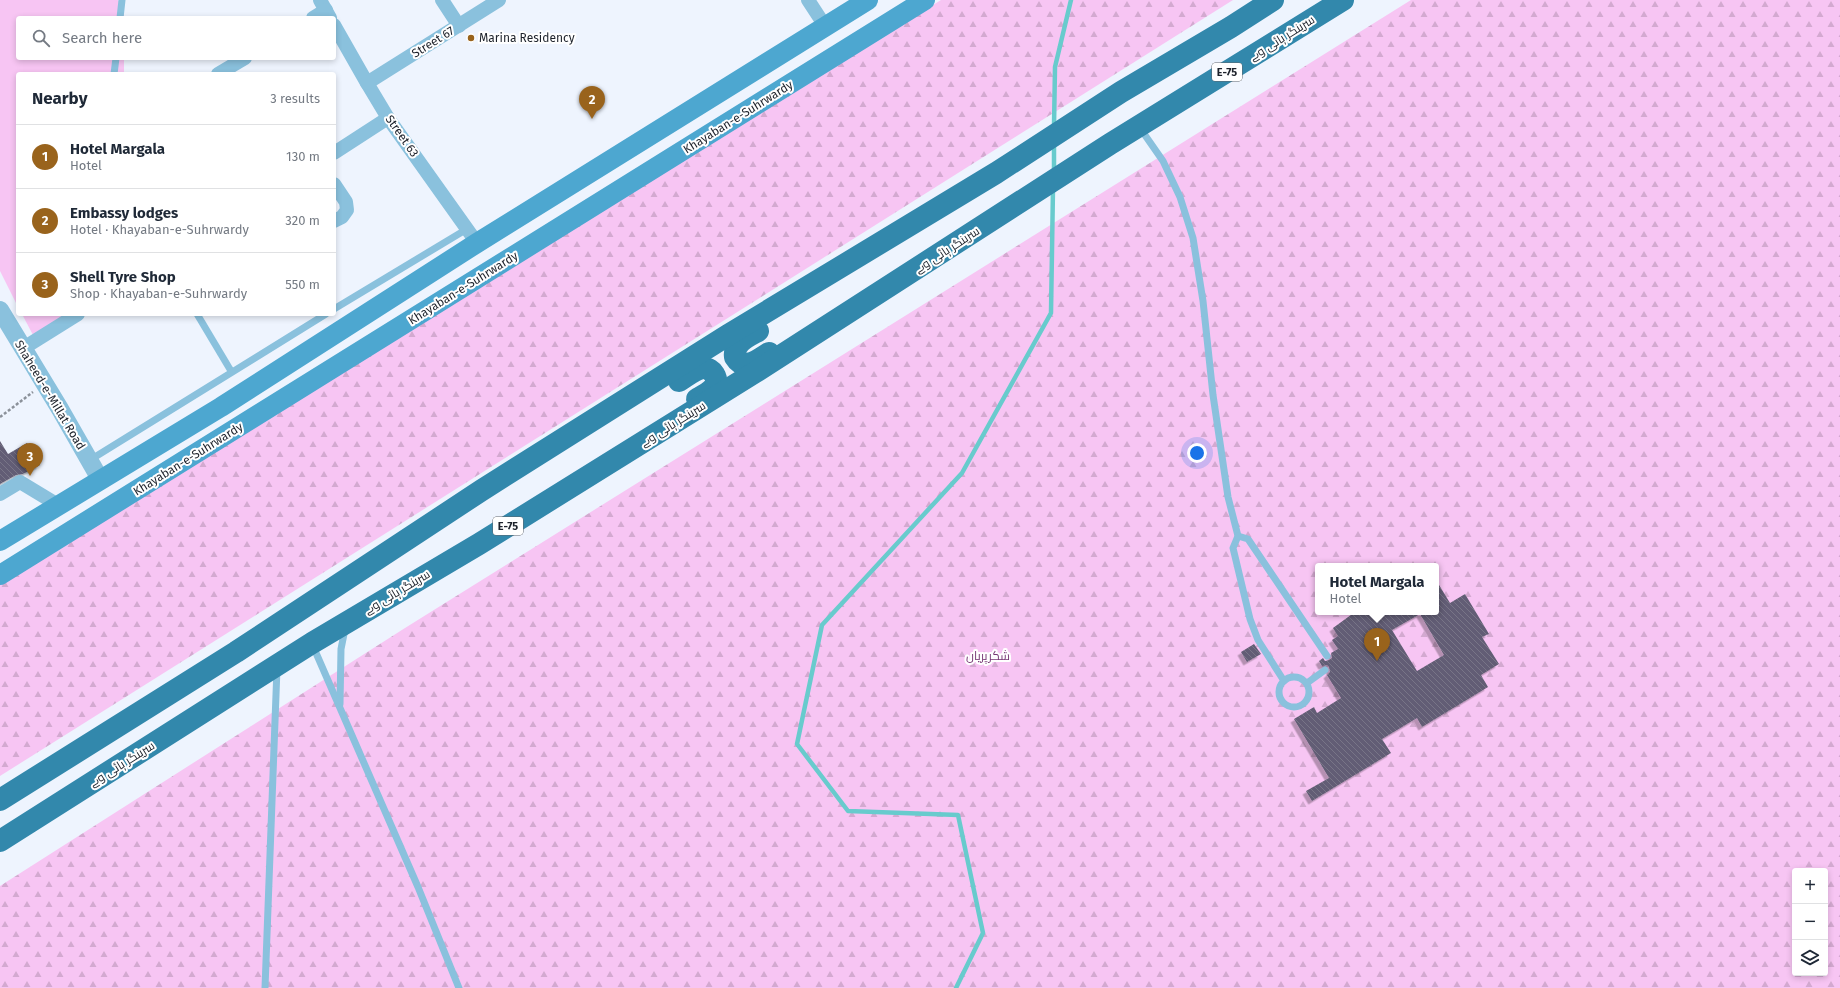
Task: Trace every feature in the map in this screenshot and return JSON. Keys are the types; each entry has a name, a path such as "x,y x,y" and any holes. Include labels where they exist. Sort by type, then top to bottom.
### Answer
{"highway":[{"path":"1231,27 1250,0"},
{"path":"0,800 248,644 482,490 722,340 996,173 1121,92 1231,27 1273,0"},
{"name":"سرینگر ہائی وے","path":"0,841 278,666 312,643 479,544 754,373 990,223 1110,144 1343,0"},
{"path":"946,204 928,223 908,237 739,343 734,352 737,360 746,365 755,362 953,238 990,223"},
{"path":"479,544 498,523 510,514 709,392 716,385 715,375 709,369 699,369 529,474 506,485 482,490"}],"main road":[{"path":"0,541 221,407 472,236 868,0"},
{"name":"Khayaban-e-Suhrwardy","path":"0,575 925,0"},
{"path":"221,407 235,430"}],"street":[{"path":"442,0 459,26"},
{"name":"Street 67","path":"367,83 498,0"},
{"path":"808,0 825,26"},
{"path":"316,16 325,9"},
{"name":"Street 63","path":"336,28 388,118 472,236"},
{"path":"221,72 242,60"},
{"path":"336,151 388,118"},
{"path":"336,187 346,202 347,210 342,217 336,220"},
{"name":"Shaheed-e-Millat Road","path":"0,310 100,479"},
{"path":"22,349 75,316"},
{"path":"0,494 20,482 58,505"}],"lane":[{"path":"120,16 122,0"},
{"path":"114,72 116,60"},
{"path":"1139,126 1163,161 1180,197 1193,238 1203,301 1213,395 1228,497 1238,536 1232,548 1246,605 1258,640 1284,681"},
{"path":"336,308 472,236"},
{"path":"198,316 231,371"},
{"path":"88,461 231,371 323,316"},
{"path":"1238,536 1248,539 1327,656"},
{"path":"340,707 341,650 346,623"},
{"path":"312,643 418,887 459,988"},
{"path":"265,988 278,666"},
{"path":"1307,683 1325,670"},
{"path":"1294,677 1307,683 1310,692 1307,701 1293,707 1284,703 1281,698 1280,688 1284,681 1294,677"}],"path":[{"path":"0,417 44,383"}],"green space":[{"path":"0,0 118,0 124,9 124,16 16,16 16,60 124,60 124,72 16,72 16,303 0,271"},
{"path":"941,0 1233,0 0,776 0,583"},
{"name":"شکرپریاں","path":"1411,0 1840,0 1840,988 0,988 0,886 405,628"},
{"path":"23,316 66,316 34,337"}],"building":[{"path":"0,441 8,454 27,443 40,465 23,474 16,475 0,484"},
{"path":"1439,585 1450,603 1465,594 1489,634 1482,637 1499,664 1481,675 1488,687 1422,727 1417,718 1382,739 1391,753 1312,801 1306,791 1329,778 1294,719 1314,707 1317,713 1341,698 1327,675 1330,672 1329,667 1327,665 1322,666 1319,661 1323,658 1325,661 1329,660 1332,658 1331,653 1338,649 1332,640 1338,636 1333,628 1351,615 1418,615 1392,630 1417,671 1444,655 1421,615 1439,615"},
{"path":"1254,644 1261,654 1247,662 1241,652"}],"waterway":[{"path":"1054,126 1055,67 1071,0"},
{"path":"1054,144 1054,172"},
{"path":"956,988 983,933 958,815 848,811 797,744 822,625 962,473 1051,313 1053,188"}],"place":[{"name":"Marina Residency","path":"471,38"},
{"name":"Embassy lodges","path":"592,119"},
{"name":"Shell Tyre Shop","path":"30,476"},
{"name":"Hotel Margala","path":"1377,661"}]}
